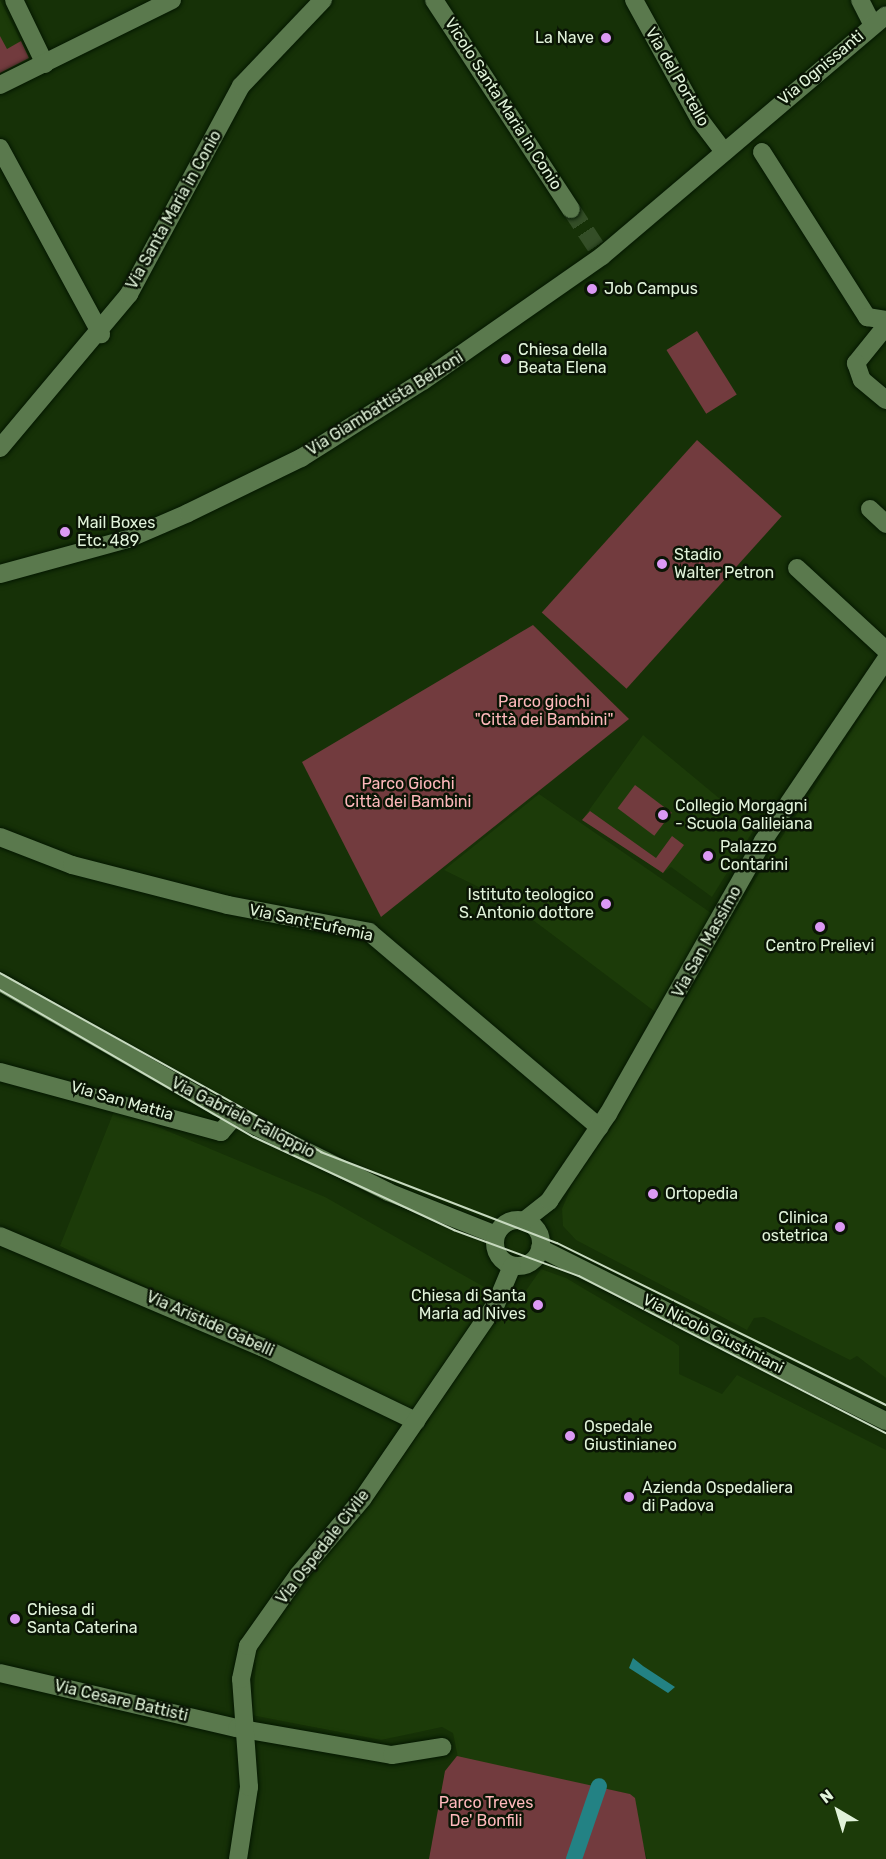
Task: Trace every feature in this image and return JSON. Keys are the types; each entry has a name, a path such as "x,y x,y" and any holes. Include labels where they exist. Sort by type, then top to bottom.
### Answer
{"street":[{"path":"14,0 45,64"},
{"path":"0,85 172,0"},
{"name":"Via Santa Maria in Conio","path":"0,448 101,334 149,261 241,86 323,0"},
{"name":"Vicolo Santa Maria in Conio","path":"434,0 571,208"},
{"name":"Via del Portello","path":"634,0 700,120 724,152"},
{"path":"860,0 880,20"},
{"name":"Via Ognissanti","path":"724,152 755,137 880,20"},
{"path":"755,137 867,317 886,320"},
{"path":"0,148 101,334"},
{"name":"Via Giambattista Belzoni","path":"0,574 128,539 301,458 490,338 724,152"},
{"path":"886,326 858,357 862,380 886,400"},
{"path":"870,509 886,524"},
{"path":"797,568 886,650"},
{"name":"Via San Massimo","path":"525,1220 549,1200 599,1127 763,841 886,659"},
{"name":"Via Sant'Eufemia","path":"0,837 72,865 228,905 369,932 386,941 599,1127"},
{"name":"Via Gabriele Falloppio","path":"0,982 236,1116 388,1192 495,1235"},
{"name":"Via San Mattia","path":"0,1072 221,1132 236,1116"},
{"path":"525,1220 540,1234 540,1248 528,1264 512,1266 497,1254 495,1235 505,1223 525,1220"},
{"name":"Via Aristide Gabelli","path":"0,1236 254,1343 416,1421"},
{"name":"Via Nicolò Giustiniani","path":"540,1248 886,1421"},
{"name":"Via Ospedale Civile","path":"238,1859 249,1787 241,1679 248,1646 416,1421 495,1304 512,1266"},
{"name":"Via Cesare Battisti","path":"0,1673 243,1729 392,1755 442,1747"}],"shaded area":[{"path":"0,0 30,59 0,73"},
{"path":"886,678 886,1378 857,1356 850,1360 764,1317 754,1318 747,1330 576,1240 563,1226 562,1209 573,1182 611,1128 766,861"},
{"name":"Collegio Morgagni - Scuola Galileiana","path":"643,735 755,828 712,897 671,867 663,873 582,820"},
{"name":"Istituto teologico S. Antonio dottore","path":"539,794 711,913 658,1014 509,902 444,870"},
{"name":"Azienda Ospedaliera di Padova","path":"115,1109 325,1197 516,1305 541,1269 566,1278 679,1346 679,1374 722,1394 737,1375 886,1450 886,1859 647,1859 630,1794 458,1758 453,1733 442,1727 381,1740 252,1715 256,1663 251,1661 266,1631 430,1420 60,1246"}],"green space":[{"path":"0,36 7,49 21,41 29,58 0,73"},
{"path":"697,331 737,395 706,414 666,350"},
{"name":"Stadio Walter Petron","path":"697,440 782,516 626,689 542,612"},
{"name":"Parco Giochi Città dei Bambini","path":"533,625 629,719 381,917 302,762"},
{"path":"635,785 672,813 654,836 618,808"},
{"path":"590,811 656,858 672,836 684,845 663,873 582,820"},
{"name":"Parco Treves De' Bonfili","path":"457,1756 630,1794 635,1798 646,1859 429,1859 445,1771"}],"water":[{"path":"633,1658 675,1687 668,1693 629,1668"}],"waterway":[{"path":"574,1859 599,1786"}],"tunnel":[{"path":"571,209 596,247"}],"tram line":[{"path":"0,973 321,1152 557,1243 886,1405"},
{"path":"0,990 254,1137 454,1230 579,1276 886,1433"}],"place":[{"name":"La Nave","path":"606,38"},
{"name":"Job Campus","path":"592,289"},
{"name":"Chiesa della Beata Elena","path":"506,359"},
{"name":"Mail Boxes Etc. 489","path":"65,532"},
{"name":"Stadio Walter Petron","path":"662,564"},
{"name":"Collegio Morgagni - Scuola Galileiana","path":"663,815"},
{"name":"Palazzo Contarini","path":"708,856"},
{"name":"Istituto teologico S. Antonio dottore","path":"606,904"},
{"name":"Centro Prelievi","path":"820,927"},
{"name":"Ortopedia","path":"653,1194"},
{"name":"Clinica ostetrica","path":"840,1227"},
{"name":"Chiesa di Santa Maria ad Nives","path":"538,1305"},
{"name":"Ospedale Giustinianeo","path":"570,1436"},
{"name":"Azienda Ospedaliera di Padova","path":"629,1497"},
{"name":"Chiesa di Santa Caterina","path":"15,1619"}],"park label":[{"name":"Parco giochi \"Città dei Bambini\"","path":"544,711"}]}
